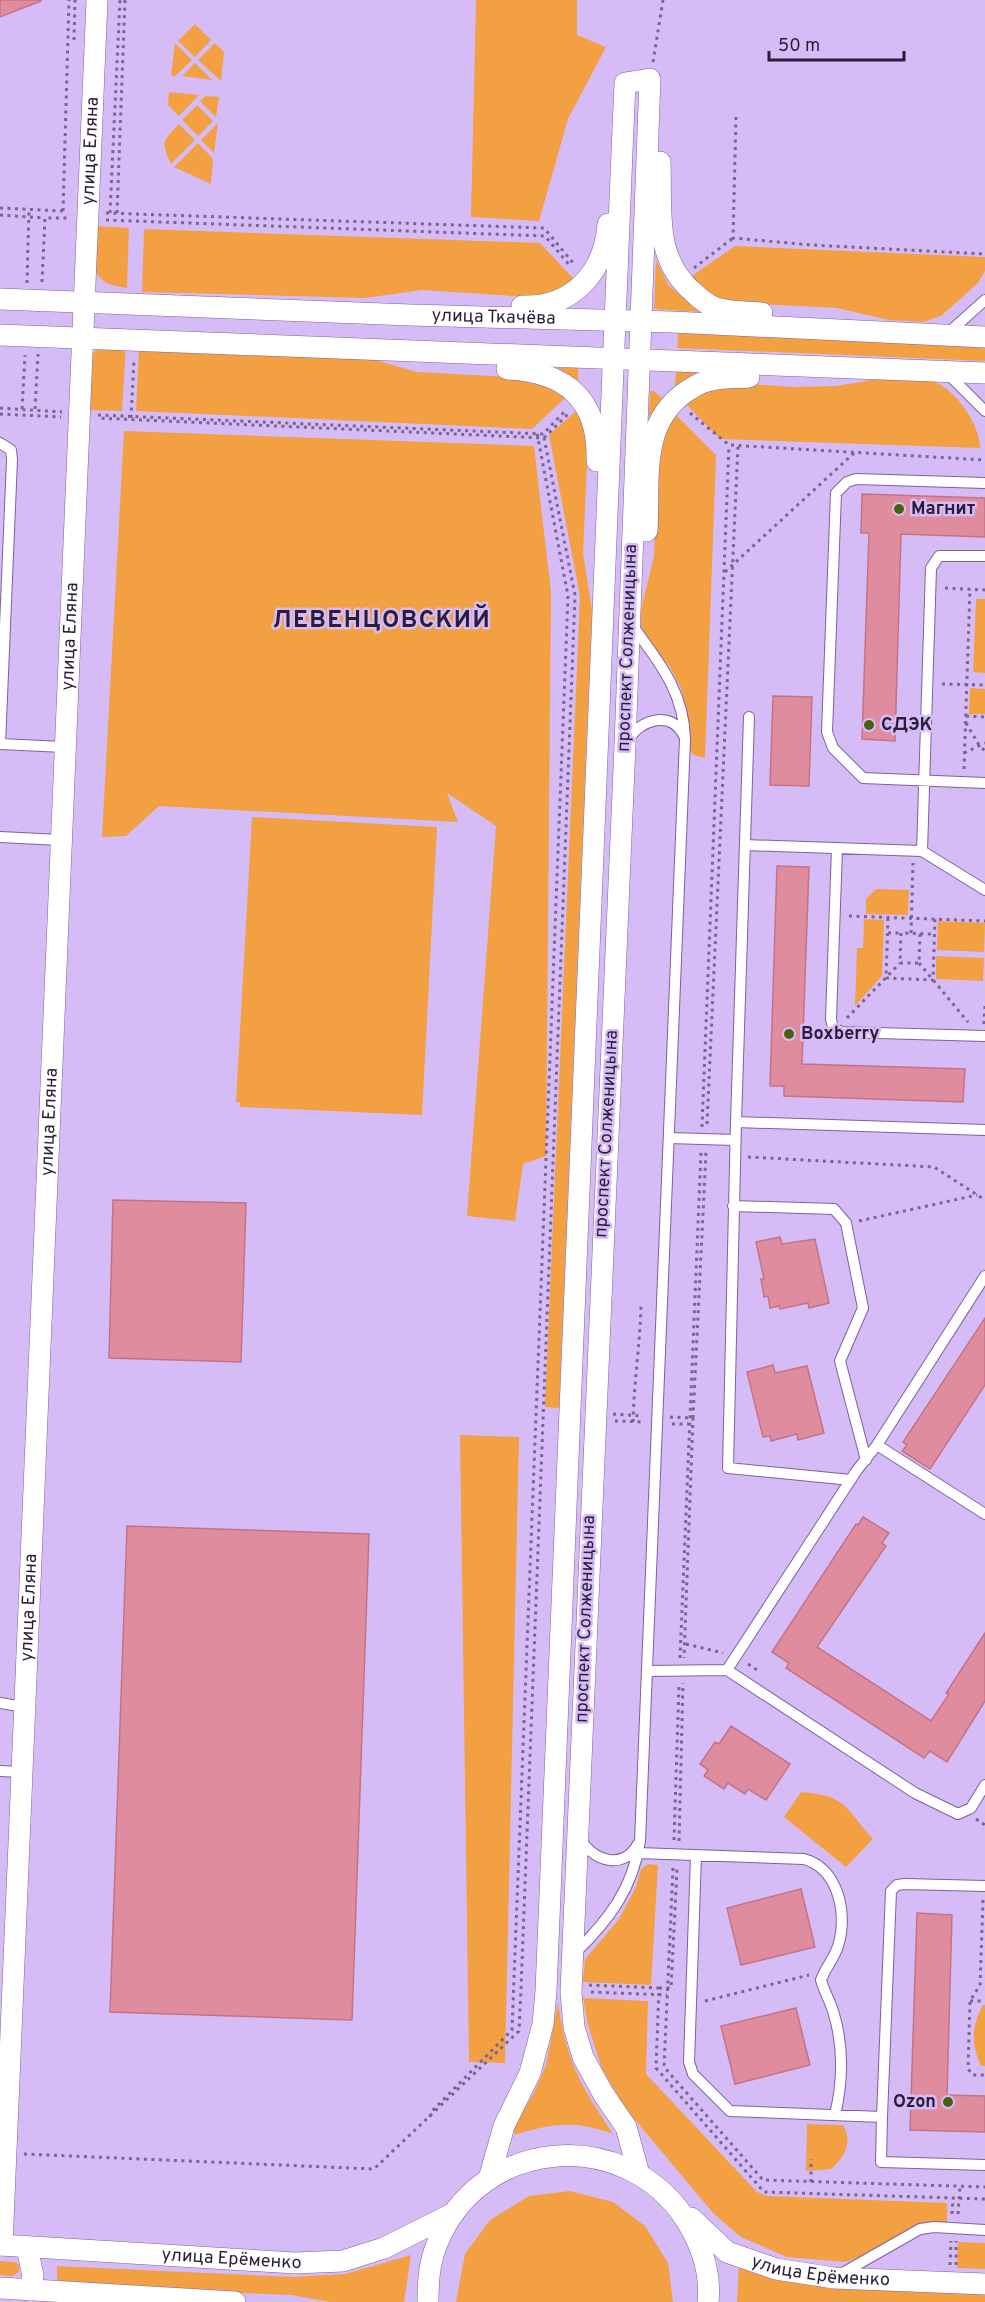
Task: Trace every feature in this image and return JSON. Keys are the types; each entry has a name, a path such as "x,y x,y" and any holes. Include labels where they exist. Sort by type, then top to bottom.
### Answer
{"street":[{"name":"улица Еляна","path":"1,2245 6,2154 7,1966 22,1772 81,338 98,0"},
{"name":"проспект Солженицына","path":"489,2179 504,2126 530,2073 543,2024 546,1990 625,83 650,78 625,745 571,1992 574,2028 583,2057 604,2095 626,2127 639,2174"},
{"path":"649,127 660,146 662,238 668,261 679,280 716,308 813,319 835,330"},
{"path":"410,315 430,303 548,306 560,302 586,281 600,260 607,240 613,144 623,128"},
{"name":"улица Ткачёва","path":"0,299 410,315 641,321 985,337"},
{"name":"улица Ткачёва","path":"0,335 640,362 985,373"},
{"path":"405,351 425,365 524,369 543,373 556,378 580,400 595,423 597,439 593,558 606,578"},
{"path":"631,581 646,560 651,441 656,425 674,400 698,384 711,380 800,375 832,367"},
{"path":"428,2302 428,2278 437,2244 454,2213 470,2194 489,2179 527,2161 548,2156 579,2155 610,2161 639,2174 675,2204 696,2235 706,2266 708,2302"},
{"name":"улица Ерёменко","path":"675,2204 727,2252 776,2269 834,2278 985,2283"},
{"name":"улица Ерёменко","path":"1,2245 295,2263 343,2261 384,2248 454,2213"},
{"path":"27,2247 33,2269 29,2296"},
{"path":"0,2288 29,2296 235,2302"}],"lane":[{"path":"946,335 985,300"},
{"path":"945,371 985,411"},
{"path":"0,443 11,450 12,460 0,744 64,747"},
{"path":"985,483 856,479 847,482 835,497 829,741 863,778 985,783"},
{"path":"918,850 924,782 931,568 939,556 985,556"},
{"path":"573,1955 613,1912 628,1887 640,1841 686,739 679,696 659,662 629,620"},
{"path":"749,717 734,1156 728,1468 851,1480"},
{"path":"625,745 634,731 642,724 655,720 671,723 681,730 686,739"},
{"path":"0,837 60,840"},
{"path":"745,845 918,850 985,890"},
{"path":"837,848 831,1019 833,1028 842,1032 982,1036"},
{"path":"736,1122 985,1130"},
{"path":"669,1138 735,1140"},
{"path":"733,1206 834,1209 846,1223 862,1308 840,1361 866,1460"},
{"path":"727,1670 851,1480 877,1445 985,1275"},
{"path":"877,1445 985,1514"},
{"path":"647,1671 727,1670 915,1793 958,1814 971,1808 985,1785"},
{"path":"0,1703 24,1707"},
{"path":"0,1771 22,1772"},
{"path":"578,1836 587,1851 599,1859 612,1862 634,1852 640,1841"},
{"path":"638,1853 804,1858 824,1868 836,1890 842,1915 839,1943 821,1980 833,2012 841,2046 841,2081 835,2115"},
{"path":"696,1855 690,2068 730,2111 882,2117"},
{"path":"984,1886 905,1884 897,1885 891,1891 881,2162 985,2165"},
{"path":"834,2278 920,2229 985,2229"}],"path":[{"path":"63,211 69,0"},
{"path":"110,213 120,0"},
{"path":"117,213 125,0"},
{"path":"650,78 663,0"},
{"path":"736,117 733,238 812,245 985,254"},
{"path":"0,208 68,212"},
{"path":"27,300 29,210"},
{"path":"97,213 544,228 586,281"},
{"path":"0,215 45,218"},
{"path":"97,219 545,236 586,281"},
{"path":"21,415 26,336"},
{"path":"131,418 135,341"},
{"path":"538,436 580,400"},
{"path":"544,438 580,400"},
{"path":"0,408 78,416"},
{"path":"0,414 544,438"},
{"path":"429,2118 431,2112 512,2030 568,596 538,436"},
{"path":"6,2154 374,2169 519,2031 575,595 544,438"},
{"path":"704,1139 729,445 985,460"},
{"path":"738,446 679,1672 674,1854 664,2067 763,2180 985,2187"},
{"path":"725,572 855,452"},
{"path":"931,588 985,590"},
{"path":"963,783 970,589"},
{"path":"927,684 985,685"},
{"path":"966,716 985,717"},
{"path":"965,722 985,751"},
{"path":"964,753 985,743"},
{"path":"910,933 918,850"},
{"path":"834,916 985,921"},
{"path":"886,978 888,918"},
{"path":"933,980 935,919"},
{"path":"887,933 935,934"},
{"path":"837,1029 900,963 901,933"},
{"path":"920,934 919,963 970,1025 982,1036"},
{"path":"900,963 919,963"},
{"path":"886,978 933,980"},
{"path":"970,1025 984,1026 985,1005"},
{"path":"703,1155 934,1167 985,1200"},
{"path":"693,1418 703,1155"},
{"path":"846,1223 977,1195"},
{"path":"633,1422 634,1379 639,1359 641,1305"},
{"path":"659,1988 671,1988 677,1871"},
{"path":"984,1886 983,1960 980,1985 970,2001 968,2069 973,2075 985,2075"},
{"path":"691,2005 825,1971"},
{"path":"571,1992 667,1995"},
{"path":"970,2001 985,2001"},
{"path":"810,2182 811,2159"},
{"path":"949,2282 953,2198"}],"shaded area":[{"path":"476,0 577,0 577,35 606,47 568,119 539,221 471,217"},
{"path":"195,24 211,40 195,57 178,41"},
{"path":"175,43 192,60 174,77 171,75"},
{"path":"215,43 224,52 221,81 198,60"},
{"path":"195,63 212,80 182,76"},
{"path":"169,92 199,95 179,116 168,105"},
{"path":"205,96 219,97 216,117 200,101"},
{"path":"197,105 213,121 198,136 182,120"},
{"path":"218,123 214,153 201,140"},
{"path":"179,124 195,140 171,164 165,142"},
{"path":"198,143 213,159 211,184 174,167"},
{"path":"93,226 129,228 127,288 114,286 98,276 93,260"},
{"path":"144,229 540,243 574,279 558,291 527,297 422,290 365,298 142,292"},
{"path":"735,246 985,257 985,271 978,283 941,316 923,322 889,320 837,308 740,303 714,298 686,280"},
{"path":"656,260 669,286 702,312 654,309"},
{"path":"678,333 985,346 985,361 677,348"},
{"path":"104,345 126,345 122,411 85,410 89,356"},
{"path":"139,346 365,357 417,372 528,378 566,397 532,429 136,411"},
{"path":"550,368 578,368 578,384"},
{"path":"676,370 701,371 698,375 675,387"},
{"path":"890,377 918,378 942,385 965,409 976,429 980,448 720,439 682,400 734,383 794,387 836,386"},
{"path":"650,391 654,391 663,399 649,418"},
{"path":"577,410 588,441 583,553 592,610 559,1408 545,1407 580,596 549,435"},
{"path":"672,411 716,455 705,758 693,755 690,749 687,711 681,688 670,667 647,639 641,625 641,610 654,556 658,452"},
{"path":"124,431 534,446 551,592 546,1156 523,1164 515,1221 467,1216 496,826 447,793 458,822 159,806 126,836 102,837"},
{"path":"976,599 985,599 985,673 973,672"},
{"path":"970,688 985,689 985,714 969,714"},
{"path":"252,817 437,827 422,1115 240,1107 240,1102 236,1102"},
{"path":"876,889 909,890 908,915 866,914 866,899"},
{"path":"864,919 884,920 882,976 855,1006 857,948 863,948"},
{"path":"938,921 985,923 984,952 937,950"},
{"path":"936,956 984,958 983,981 936,979"},
{"path":"460,1435 519,1437 505,2063 469,2062"},
{"path":"801,1792 837,1800 850,1811 873,1839 846,1867 784,1817"},
{"path":"648,1864 658,1865 651,1985 583,1982 585,1959 619,1919 636,1887 641,1869"},
{"path":"583,1998 648,2001 646,2074 757,2192 767,2196 947,2203 947,2224 846,2262 787,2257 741,2237 714,2214 626,2109 602,2069 588,2025"},
{"path":"558,2003 566,2042 576,2072 613,2134 588,2127 564,2125 540,2128 515,2135 513,2128 534,2093 546,2065"},
{"path":"983,2005 985,2005 985,2066 981,2066 975,2051 974,2028"},
{"path":"807,2124 843,2125 847,2137 846,2149 831,2169 806,2171"},
{"path":"570,2191 613,2202 645,2226 668,2263 673,2302 456,2302 465,2254 490,2220 529,2196"},
{"path":"958,2242 985,2243 985,2269 957,2268"},
{"path":"411,2255 404,2302 330,2302 291,2295 92,2287 57,2280 57,2266 292,2277 345,2274"},
{"path":"0,2261 14,2262 19,2265 19,2271 13,2276 0,2275"},
{"path":"739,2265 985,2285 985,2302 737,2302"}],"building":[{"path":"0,0 41,0 41,1 0,17"},
{"path":"862,494 985,498 985,537 901,534 895,741 862,739 869,533 861,533"},
{"path":"773,696 812,697 809,786 770,785"},
{"path":"777,866 809,867 802,1064 965,1069 963,1102 784,1096 784,1086 770,1086"},
{"path":"113,1200 246,1203 241,1362 109,1358"},
{"path":"780,1237 782,1244 815,1239 829,1303 809,1308 808,1303 780,1309 779,1306 770,1308 768,1296 764,1297 761,1279 764,1279 756,1242"},
{"path":"985,1318 985,1385 930,1469 902,1451 907,1445 903,1442"},
{"path":"773,1365 775,1373 807,1366 824,1433 798,1440 797,1434 771,1441 770,1436 763,1437 747,1372"},
{"path":"863,1517 889,1533 882,1543 886,1546 817,1647 931,1721 949,1694 946,1693 985,1633 985,1701 947,1762 930,1751 924,1758 786,1668 789,1663 772,1652 856,1524 858,1525"},
{"path":"127,1526 369,1534 352,2020 110,2012"},
{"path":"731,1726 790,1764 766,1800 748,1789 745,1794 728,1783 724,1789 704,1776 708,1770 700,1764 715,1742 719,1744"},
{"path":"801,1889 815,1947 741,1965 727,1908"},
{"path":"917,1913 952,1915 947,2095 985,2096 985,2132 910,2130"},
{"path":"796,2008 810,2065 735,2084 721,2026"}],"place":[{"name":"Магнит","path":"899,509"},
{"name":"СДЭК","path":"869,725"},
{"name":"Boxberry","path":"789,1034"},
{"name":"Ozon","path":"948,2102"}],"district":[{"name":"ЛЕВЕНЦОВСКИЙ","path":"382,621"}]}
